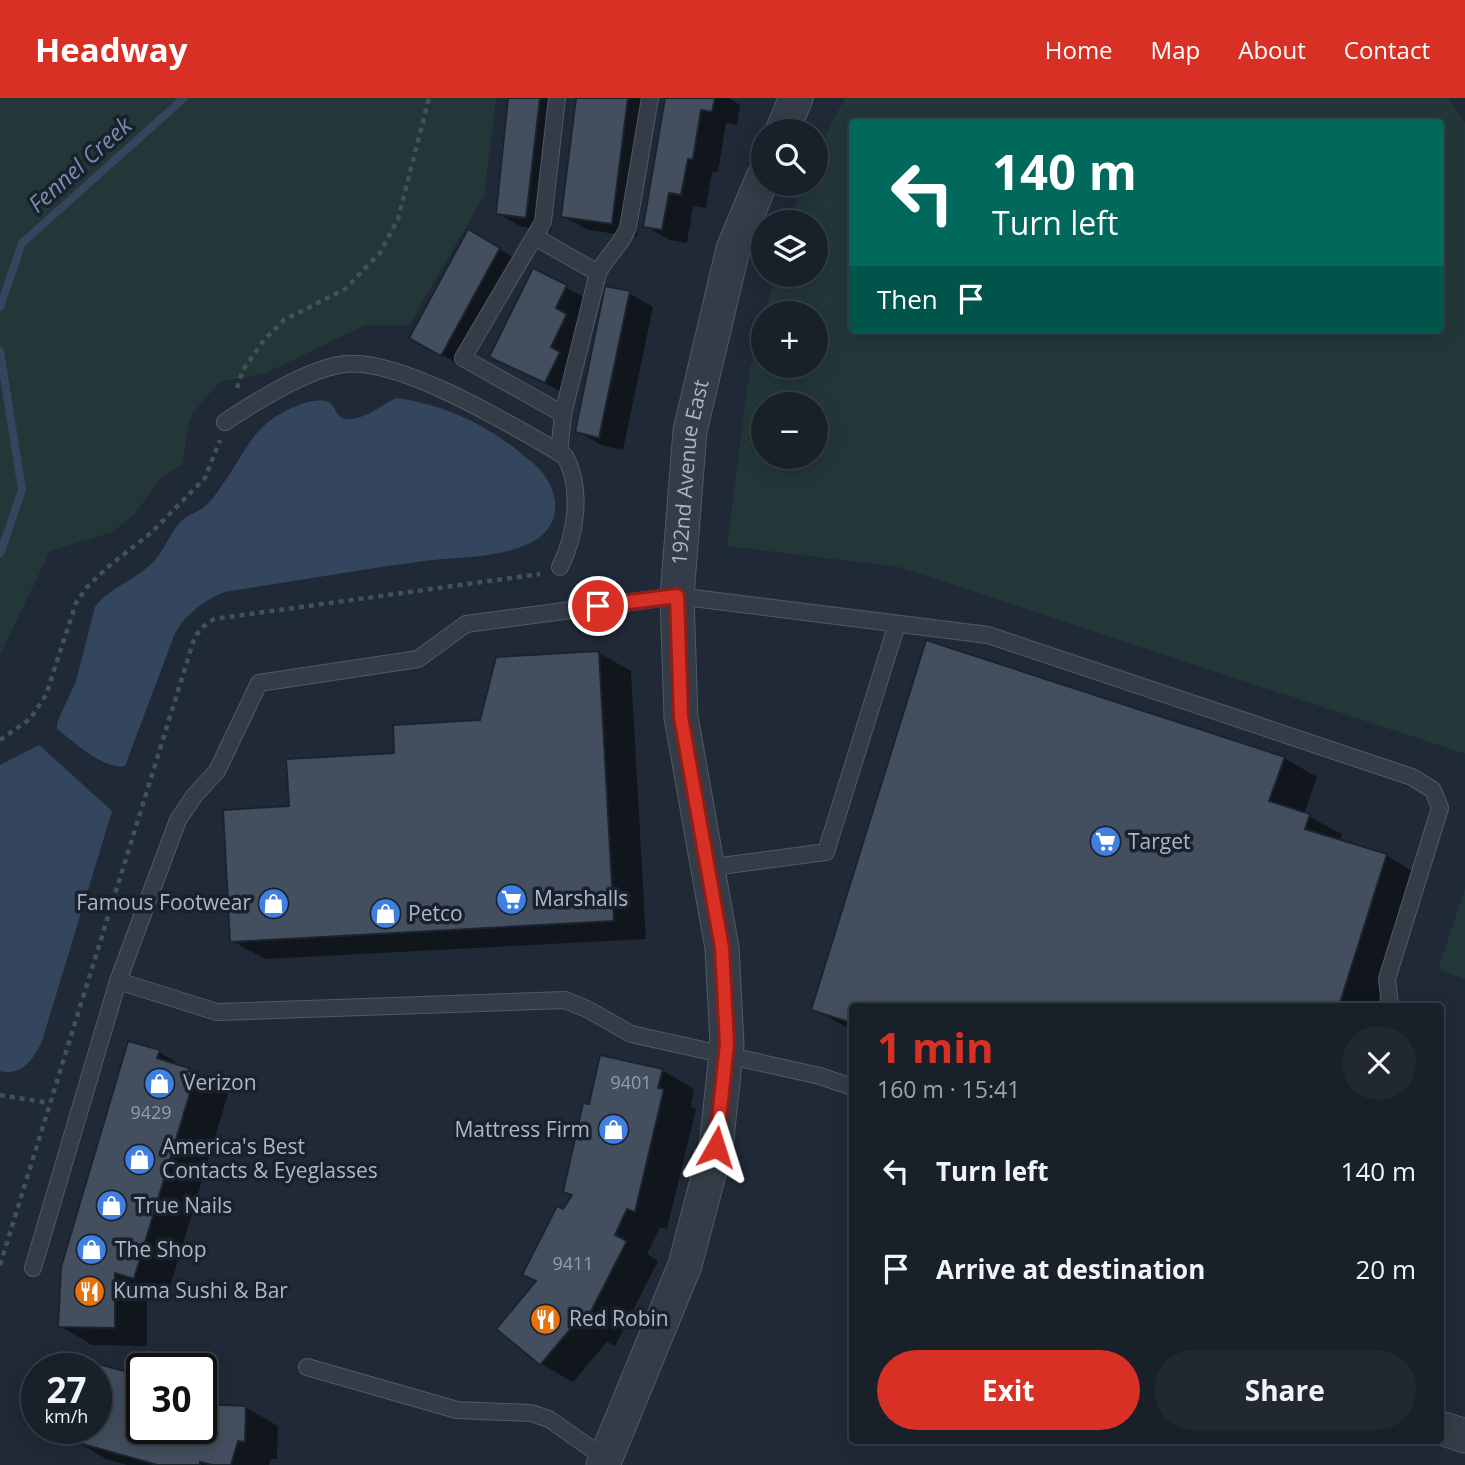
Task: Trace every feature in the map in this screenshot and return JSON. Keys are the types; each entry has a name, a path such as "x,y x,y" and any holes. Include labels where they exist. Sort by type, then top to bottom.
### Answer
{"street":[{"path":"787,119 796,98"},
{"name":"192nd Avenue East","path":"609,1463 685,1265 716,1147 726,1055 722,948 681,717 677,596 690,431 733,248 755,196"}],"lane":[{"path":"557,98 543,222 463,358 563,414"},
{"path":"559,453 563,414 598,273 604,261 623,241 628,228 650,98"},
{"path":"536,237 598,273"},
{"path":"225,422 324,368 346,364 367,365 411,377 458,397 565,456 570,465 575,520 569,549 560,567"},
{"path":"33,1268 118,981 178,820 194,796 217,771 259,683 418,659 466,624 677,596 988,635 1412,777 1433,790 1440,808 1387,979 1390,1003"},
{"path":"706,868 826,852 897,624"},
{"path":"118,981 217,1012 565,1000 631,1034 820,1076 849,1086"},
{"path":"307,1367 457,1410 531,1413 550,1419 609,1463"}],"path":[{"path":"0,740 30,719 46,695 76,603 87,587 151,533 205,478 243,370 264,341 284,320 345,289 380,253 398,219 429,98"},
{"path":"0,1096 49,1103"}],"green space":[{"path":"0,98 496,98 484,196 409,325 365,325 266,373 219,382 193,413 188,425 183,464 163,476 133,516 112,532 50,551 0,655"},
{"path":"845,98 1448,98 1465,123 1465,754 899,567 727,546 751,364 751,378 828,378 828,301 768,301 773,287 828,287 828,210 794,210 798,196 828,196 828,131"},
{"path":"1465,888 1465,979 1438,969"}],"water":[{"path":"396,398 435,406 469,420 502,439 533,463 549,483 554,495 554,517 549,528 528,544 502,552 437,559 224,592 196,609 175,633 125,766 108,764 57,729 57,723 76,681 95,607 147,568 161,553 180,523 208,504 260,429 283,412 310,401 327,401 339,416 348,419 367,414"},
{"path":"39,745 112,811 42,1041 26,1065 8,1072 0,1071 0,765"}],"building":[{"path":"508,98 540,98 526,218 496,214"},
{"path":"576,98 628,98 612,224 561,217"},
{"path":"665,98 715,98 712,112 701,110 693,159 688,159 681,195 669,193 662,230 643,227"},
{"path":"468,229 500,248 441,356 409,338"},
{"path":"533,268 567,285 556,308 567,314 551,347 560,352 545,383 489,357"},
{"path":"605,286 630,291 599,438 575,432"},
{"name":"Target","path":"926,640 1285,757 1269,801 1310,814 1305,829 1387,854 1340,1003 849,1003 849,1022 811,1010"},
{"path":"599,651 614,921 230,942 223,810 289,806 286,759 394,753 393,725 480,720 496,657"},
{"path":"128,1041 160,1050 157,1058 189,1068 188,1071 196,1073 134,1279 115,1273 115,1328 58,1327 61,1267"},
{"path":"600,1055 663,1069 658,1088 664,1089 635,1212 627,1209 615,1235 627,1241 582,1329 574,1325 540,1365 496,1329 536,1281 522,1275 557,1206 563,1209 572,1195 563,1192 583,1103 589,1104"},
{"path":"112,1368 126,1372 126,1444 217,1444 217,1405 246,1406 245,1442 238,1441 231,1465 200,1462 200,1465 157,1465 83,1444 112,1444"}],"waterway":[{"name":"Fennel Creek","path":"0,307 22,243 184,98"},
{"name":"Fennel Creek","path":"0,351 22,490 0,554"}],"place":[{"name":"Target","path":"1105,842"},
{"name":"Marshalls","path":"511,899"},
{"name":"Famous Footwear","path":"274,903"},
{"name":"Petco","path":"385,914"},
{"name":"Verizon","path":"160,1083"},
{"name":"Mattress Firm","path":"613,1130"},
{"name":"America's Best Contacts & Eyeglasses","path":"139,1159"},
{"name":"True Nails","path":"111,1206"},
{"name":"The Shop","path":"92,1250"},
{"name":"Kuma Sushi & Bar","path":"90,1291"},
{"name":"Red Robin","path":"546,1319"}],"route":[{"path":"598,606 677,596 681,717 722,948 727,1044 716,1147"}]}
